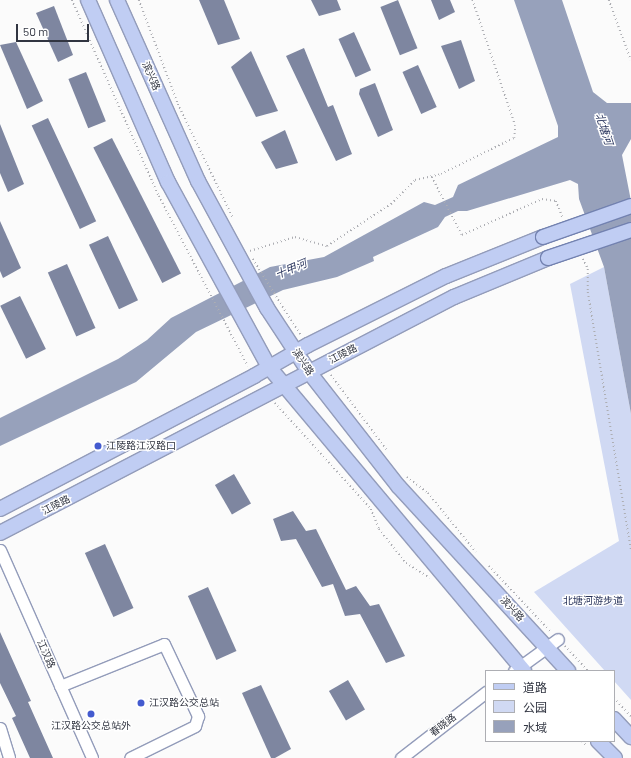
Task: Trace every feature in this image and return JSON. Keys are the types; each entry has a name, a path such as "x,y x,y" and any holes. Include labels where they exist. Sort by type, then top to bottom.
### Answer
{"main road":[{"path":"88,0 168,182 242,321 269,367 283,386 519,670"},
{"name":"滨兴路","path":"117,0 198,181 249,263 267,308 302,348 309,372 399,487 553,643 567,670"},
{"path":"0,509 254,376 302,348 446,276 543,237 631,206"},
{"name":"江陵路","path":"0,533 269,396 283,386 323,364 454,297 548,258 631,230"},
{"path":"615,720 631,737"},
{"path":"599,742 615,758"}],"street":[{"name":"江汉路","path":"0,550 92,758"},
{"path":"519,670 553,643"},
{"path":"60,686 164,644 198,716 195,726 130,758"},
{"name":"春晓路","path":"401,758 485,693"},
{"path":"0,728 9,758"}],"path":[{"path":"72,0 159,196 254,376"},
{"path":"139,0 178,104 235,223"},
{"path":"248,251 295,237 327,246 391,204 414,180 432,177 509,142 516,132 472,0"},
{"path":"609,0 631,60"},
{"path":"432,177 456,228 462,235 468,234 550,198 556,201 565,222"},
{"path":"245,244 248,251 249,263 291,320 302,348"},
{"path":"582,256 588,269 589,300 631,550"},
{"path":"323,364 391,457"},
{"path":"269,396 371,509 379,529 406,563 435,581"},
{"path":"405,475 428,493 482,558"},
{"path":"487,564 553,643 587,670"},
{"path":"615,699 631,716"}],"green space":[{"name":"北塘河游步道","path":"604,267 631,414 631,700 615,682 615,670 604,670 534,592 619,541 570,284"}],"water":[{"path":"514,0 562,0 593,92 607,103 631,103 631,139 622,155 631,201 631,414 604,267 579,199 578,184 570,180 467,211 458,211 445,217 438,227 373,257 374,261 337,277 283,290 196,332 136,382 0,446 0,418 118,359 147,340 171,318 270,267 324,257 424,202 435,205 453,197 458,185 558,137 558,126"}],"building":[{"path":"199,0 224,0 240,39 218,45"},
{"path":"311,0 337,0 341,10 319,16"},
{"path":"398,0 417,48 400,55 380,7"},
{"path":"431,0 450,0 455,12 439,20"},
{"path":"54,6 73,55 58,62 36,13"},
{"path":"354,32 371,70 356,77 338,39"},
{"path":"461,40 475,81 459,89 441,46"},
{"path":"16,42 43,101 27,109 0,45"},
{"path":"304,48 328,107 333,105 352,154 336,161 286,56"},
{"path":"251,51 278,111 256,117 231,67"},
{"path":"418,65 437,107 421,114 402,72"},
{"path":"86,72 106,121 88,128 68,79"},
{"path":"375,83 393,130 378,137 359,94 360,89"},
{"path":"48,118 96,221 80,229 32,126"},
{"path":"0,124 24,184 8,192 0,173"},
{"path":"285,130 298,163 276,169 261,142"},
{"path":"112,138 181,273 162,283 93,148"},
{"path":"0,221 21,268 3,278 0,271"},
{"path":"108,236 138,300 119,309 89,245"},
{"path":"67,264 95,328 76,336 48,273"},
{"path":"20,296 46,349 26,359 0,306"},
{"path":"234,474 251,503 232,514 215,485"},
{"path":"293,511 306,531 316,529 346,590 356,586 370,606 379,604 405,656 386,663 360,614 345,616 333,584 322,587 296,539 281,541 273,519"},
{"path":"105,544 133,608 113,617 85,553"},
{"path":"208,587 236,651 216,660 188,596"},
{"path":"0,632 31,701 28,702 53,758 30,758 12,718 16,716 0,683"},
{"path":"348,680 365,709 346,720 329,691"},
{"path":"261,685 291,749 275,758 271,758 242,693"}],"place":[{"name":"江陵路江汉路口","path":"98,446"},
{"name":"江汉路公交总站","path":"141,703"},
{"name":"江汉路公交总站外","path":"91,714"}],"water label":[{"name":"北塘河","path":"604,129"},
{"name":"十甲河","path":"291,269"}]}
